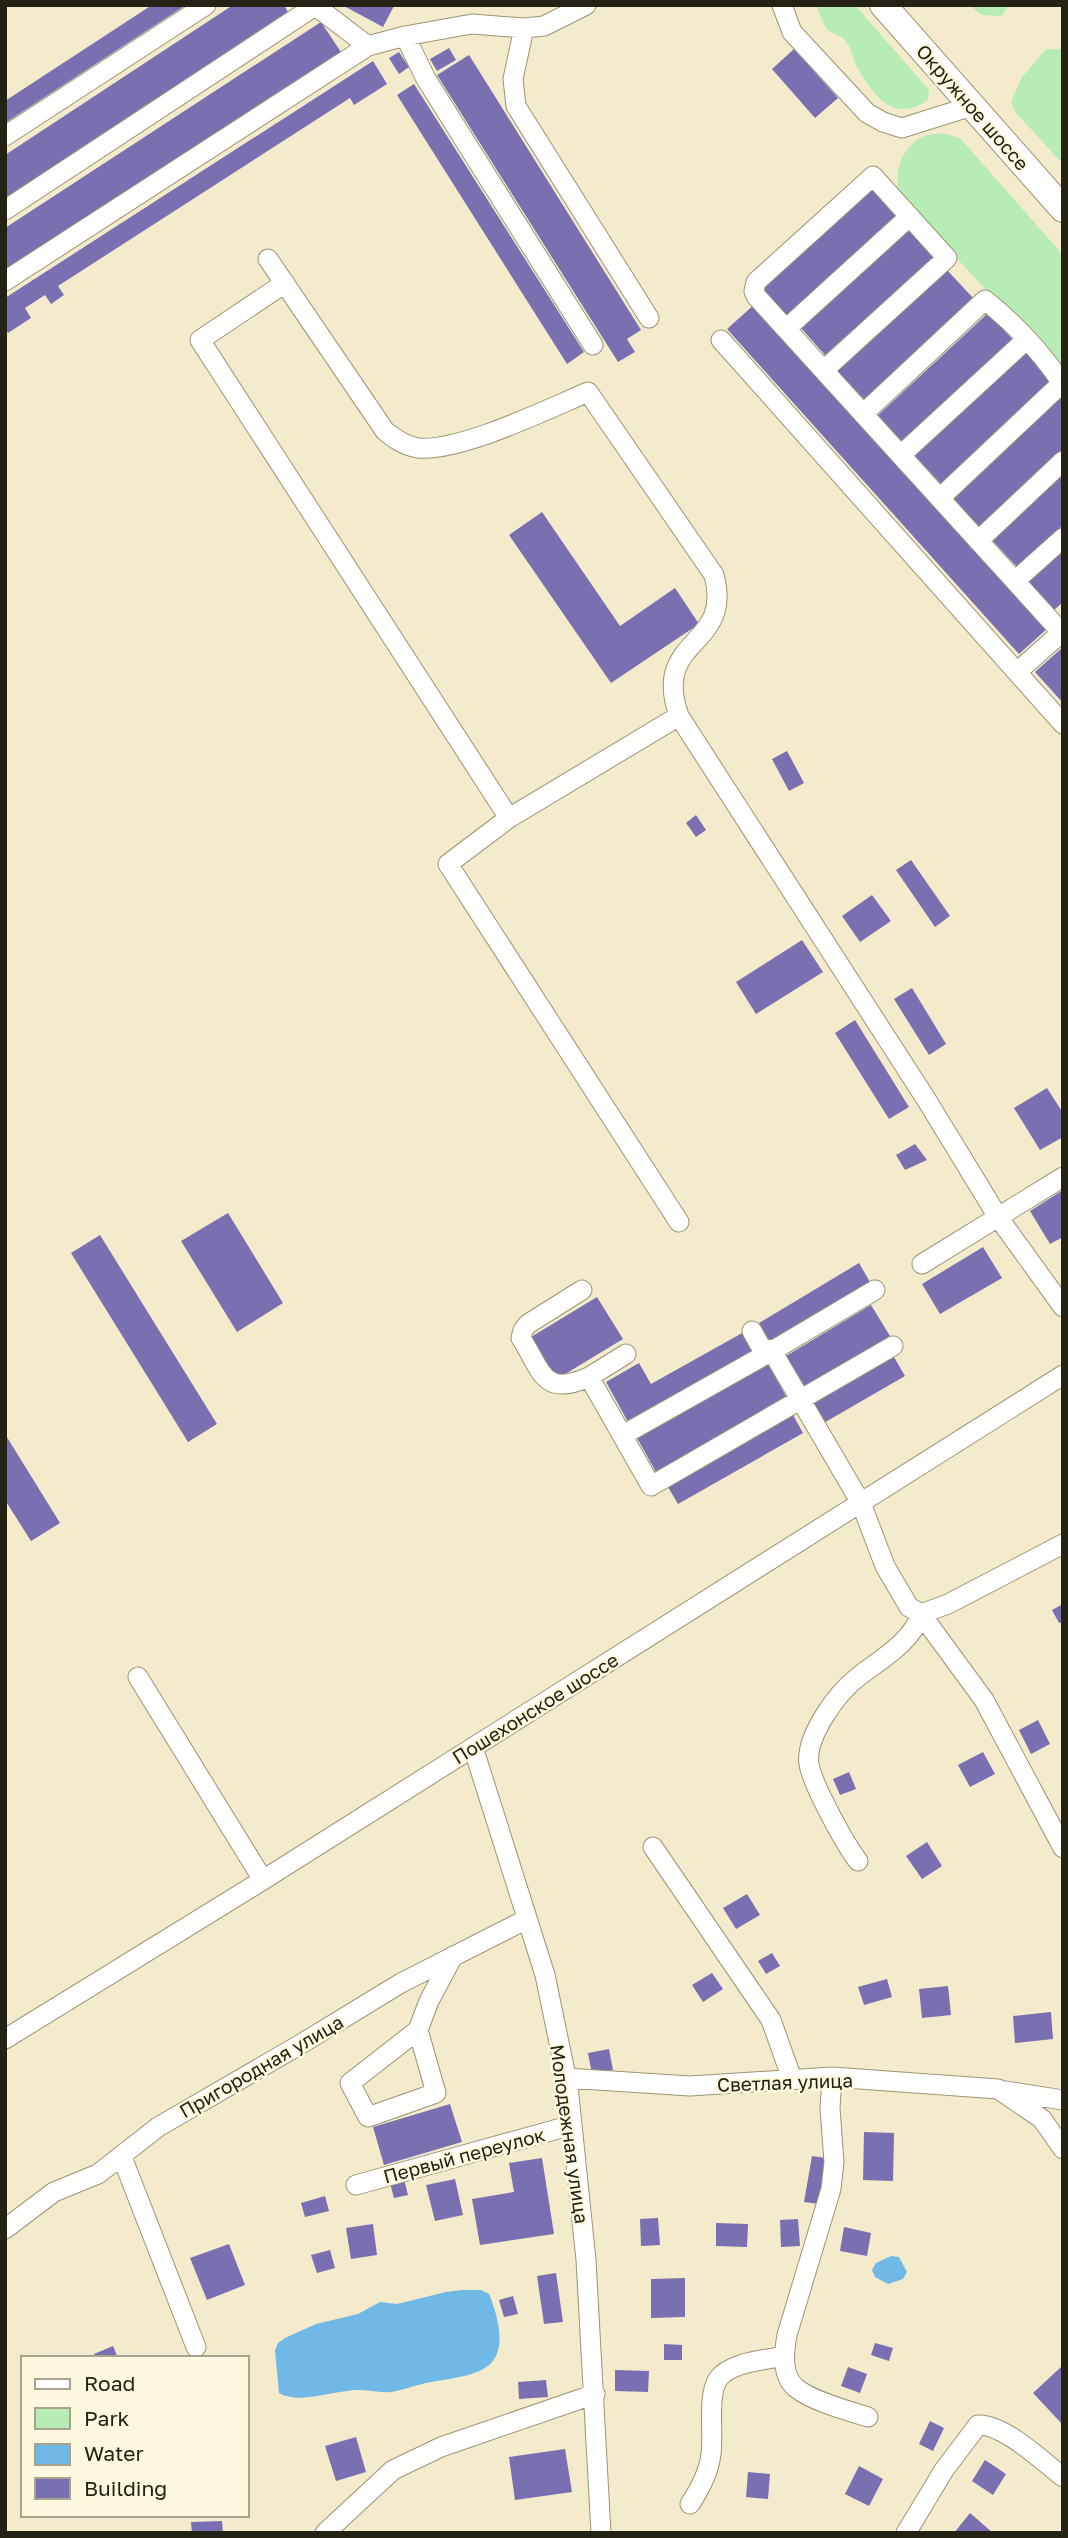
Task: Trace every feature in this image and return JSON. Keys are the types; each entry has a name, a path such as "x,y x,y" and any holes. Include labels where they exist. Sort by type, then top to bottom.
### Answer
{"main road":[{"name":"Окружное шоссе","path":"883,5 1063,209"}],"street":[{"path":"5,135 206,5"},
{"path":"5,281 368,46 405,36 472,24 524,28 544,26 586,5"},
{"path":"782,5 792,32 867,113 883,122 902,128 972,106"},
{"path":"5,210 315,6 368,46"},
{"path":"524,28 513,79 516,106 649,318"},
{"path":"405,36 426,79 593,345"},
{"path":"824,370 947,258 873,176 756,282 754,291 756,296 978,541 1060,625 1017,672"},
{"path":"786,329 909,217"},
{"path":"268,259 385,430 406,445 433,447 478,437 588,392 714,575 718,601 714,617 706,632 679,659 672,681 679,716 926,1099 998,1217 1063,1307"},
{"path":"285,283 200,340 509,818"},
{"path":"863,414 985,300 1027,339 1062,383 940,498"},
{"path":"901,455 1027,339"},
{"path":"721,340 1063,724"},
{"path":"978,541 1063,461"},
{"path":"1015,581 1063,538"},
{"path":"679,716 509,818 448,864 679,1222"},
{"path":"922,1264 1063,1177"},
{"path":"582,1290 523,1330 521,1338 549,1383 571,1385 626,1354"},
{"path":"623,1435 875,1290"},
{"path":"752,1331 761,1347 772,1351 861,1503 884,1566 909,1607 921,1614 984,1700 1063,1847"},
{"path":"589,1377 651,1486 893,1346"},
{"name":"Пошехонское шоссе","path":"5,2039 263,1880 1063,1375"},
{"path":"921,1614 948,1604 1063,1544"},
{"path":"858,1861 847,1846 809,1765 810,1746 818,1726 839,1698 855,1679 886,1658 916,1628 921,1614"},
{"path":"138,1677 263,1880"},
{"name":"Молодежная улица","path":"473,1747 545,1975 566,2078 586,2260 601,2533"},
{"path":"653,1847 771,2020 792,2079"},
{"name":"Пригородная улица","path":"5,2229 54,2192 98,2174 158,2127 401,1983 527,1919"},
{"path":"418,2029 436,2093 369,2117 350,2082 418,2029 429,2001 453,1956"},
{"path":"832,2077 830,2108 834,2162 831,2189 787,2335 784,2356 788,2375 795,2387 868,2417"},
{"name":"Светлая улица","path":"566,2078 690,2086 832,2077 998,2089"},
{"path":"998,2089 1063,2099"},
{"path":"998,2089 1042,2119 1063,2149"},
{"name":"Первый переулок","path":"356,2185 572,2125"},
{"path":"122,2157 197,2347"},
{"path":"690,2504 701,2487 711,2456 713,2395 719,2378 734,2368 784,2356"},
{"path":"325,2533 393,2470 441,2447 595,2394"},
{"path":"906,2533 944,2470 978,2425 987,2425 1015,2440 1063,2477"}],"green space":[{"path":"816,5 855,5 929,90 928,100 916,107 905,109 895,108 878,97 863,78 846,42 826,28"},
{"path":"969,5 1009,5 1002,16 982,15"},
{"path":"1046,49 1063,49 1063,164 1016,113 1011,102 1022,77"},
{"path":"942,133 960,138 1063,255 1063,373 899,196 898,170 904,154 924,136"}],"water":[{"path":"891,2256 899,2257 907,2272 903,2279 888,2284 875,2277 872,2270 876,2263"},
{"path":"463,2290 481,2290 489,2294 498,2321 498,2350 495,2358 483,2369 390,2392 358,2390 296,2398 279,2393 275,2350 278,2343 285,2338 316,2324 358,2314 380,2302 397,2304"}],"building":[{"path":"152,5 186,5 5,123 5,101"},
{"path":"233,5 284,5 288,12 5,198 5,155"},
{"path":"342,5 392,5 394,6 383,27"},
{"path":"321,22 343,55 5,275 5,228"},
{"path":"449,48 456,60 437,71 430,59"},
{"path":"794,49 838,98 815,118 772,69"},
{"path":"399,52 409,67 399,74 389,58"},
{"path":"469,55 641,330 627,339 635,352 618,362 437,75"},
{"path":"373,61 387,84 354,105 350,98 58,286 64,295 51,304 45,295 25,308 31,318 8,333 5,329 5,298"},
{"path":"414,84 584,352 567,364 397,95"},
{"path":"872,186 898,215 786,317 760,288"},
{"path":"910,229 935,257 825,355 800,327"},
{"path":"947,270 974,299 864,399 837,371"},
{"path":"756,303 1048,628 1019,654 727,329"},
{"path":"988,313 1013,340 901,443 876,417"},
{"path":"1026,350 1054,379 942,485 914,455"},
{"path":"1063,395 1063,450 980,528 952,498"},
{"path":"1063,473 1063,525 1018,568 992,540"},
{"path":"542,512 620,626 675,588 699,624 611,683 509,535"},
{"path":"1063,551 1063,602 1053,611 1027,583"},
{"path":"1063,647 1063,703 1035,672"},
{"path":"787,751 804,783 789,791 772,759"},
{"path":"696,815 706,830 696,837 686,823"},
{"path":"911,860 950,916 935,927 896,870"},
{"path":"872,895 891,921 860,942 842,916"},
{"path":"802,940 823,972 756,1014 736,982"},
{"path":"912,988 946,1044 929,1055 894,999"},
{"path":"855,1020 909,1107 889,1119 835,1033"},
{"path":"1047,1088 1063,1113 1063,1137 1040,1150 1014,1108"},
{"path":"915,1144 927,1160 905,1170 896,1155"},
{"path":"1063,1190 1063,1237 1050,1244 1030,1211"},
{"path":"228,1213 283,1303 237,1332 181,1241"},
{"path":"100,1235 217,1424 188,1442 71,1253"},
{"path":"983,1247 1002,1278 940,1314 922,1284"},
{"path":"859,1263 870,1282 770,1342 759,1323"},
{"path":"597,1297 623,1339 557,1379 531,1337"},
{"path":"871,1305 890,1336 805,1387 786,1356"},
{"path":"744,1332 755,1351 628,1422 606,1382 639,1363 651,1384"},
{"path":"894,1357 905,1376 822,1424 811,1405"},
{"path":"768,1364 787,1398 656,1472 637,1438"},
{"path":"793,1415 803,1433 678,1504 668,1487"},
{"path":"5,1434 60,1523 31,1541 5,1500"},
{"path":"1063,1604 1063,1622 1059,1623 1052,1610"},
{"path":"1038,1720 1050,1744 1031,1754 1019,1730"},
{"path":"983,1752 995,1774 970,1787 958,1765"},
{"path":"849,1772 856,1789 840,1795 833,1779"},
{"path":"927,1842 942,1866 922,1879 906,1856"},
{"path":"747,1894 760,1915 736,1929 723,1908"},
{"path":"772,1953 780,1966 766,1974 758,1961"},
{"path":"712,1973 723,1989 703,2002 692,1985"},
{"path":"887,1979 892,1997 864,2005 858,1987"},
{"path":"948,1986 951,2015 922,2018 919,1989"},
{"path":"1051,2012 1053,2039 1015,2043 1013,2016"},
{"path":"609,2049 613,2070 592,2074 588,2053"},
{"path":"450,2104 462,2142 384,2165 373,2127"},
{"path":"864,2132 894,2133 893,2181 863,2180"},
{"path":"812,2156 826,2158 819,2204 804,2202"},
{"path":"542,2158 554,2234 480,2245 472,2199 514,2192 509,2163"},
{"path":"404,2179 408,2195 394,2198 390,2183"},
{"path":"455,2179 463,2215 435,2221 426,2185"},
{"path":"325,2196 329,2211 305,2217 301,2203"},
{"path":"658,2218 660,2245 641,2246 640,2219"},
{"path":"798,2219 800,2246 781,2247 780,2220"},
{"path":"716,2223 748,2224 747,2247 716,2246"},
{"path":"373,2224 377,2255 351,2259 346,2228"},
{"path":"844,2227 871,2233 867,2256 840,2251"},
{"path":"229,2244 245,2285 207,2300 190,2258"},
{"path":"330,2250 335,2268 317,2273 311,2255"},
{"path":"556,2273 563,2322 544,2324 537,2276"},
{"path":"685,2278 685,2317 651,2318 651,2279"},
{"path":"513,2296 518,2314 504,2317 499,2300"},
{"path":"875,2343 893,2348 889,2361 871,2355"},
{"path":"664,2344 682,2345 682,2360 664,2360"},
{"path":"113,2346 117,2356 95,2356 94,2354"},
{"path":"848,2367 867,2374 860,2393 841,2386"},
{"path":"1061,2367 1063,2369 1063,2425 1033,2393"},
{"path":"615,2370 649,2371 648,2392 615,2391"},
{"path":"546,2380 548,2397 519,2399 518,2382"},
{"path":"930,2421 944,2428 933,2451 919,2444"},
{"path":"356,2437 366,2472 336,2481 325,2446"},
{"path":"565,2449 572,2492 515,2500 509,2457"},
{"path":"985,2460 1006,2474 993,2495 972,2481"},
{"path":"859,2466 883,2479 869,2506 845,2494"},
{"path":"748,2472 770,2474 768,2499 746,2497"},
{"path":"970,2513 993,2533 954,2533"},
{"path":"222,2521 223,2533 192,2533 191,2522"}]}
